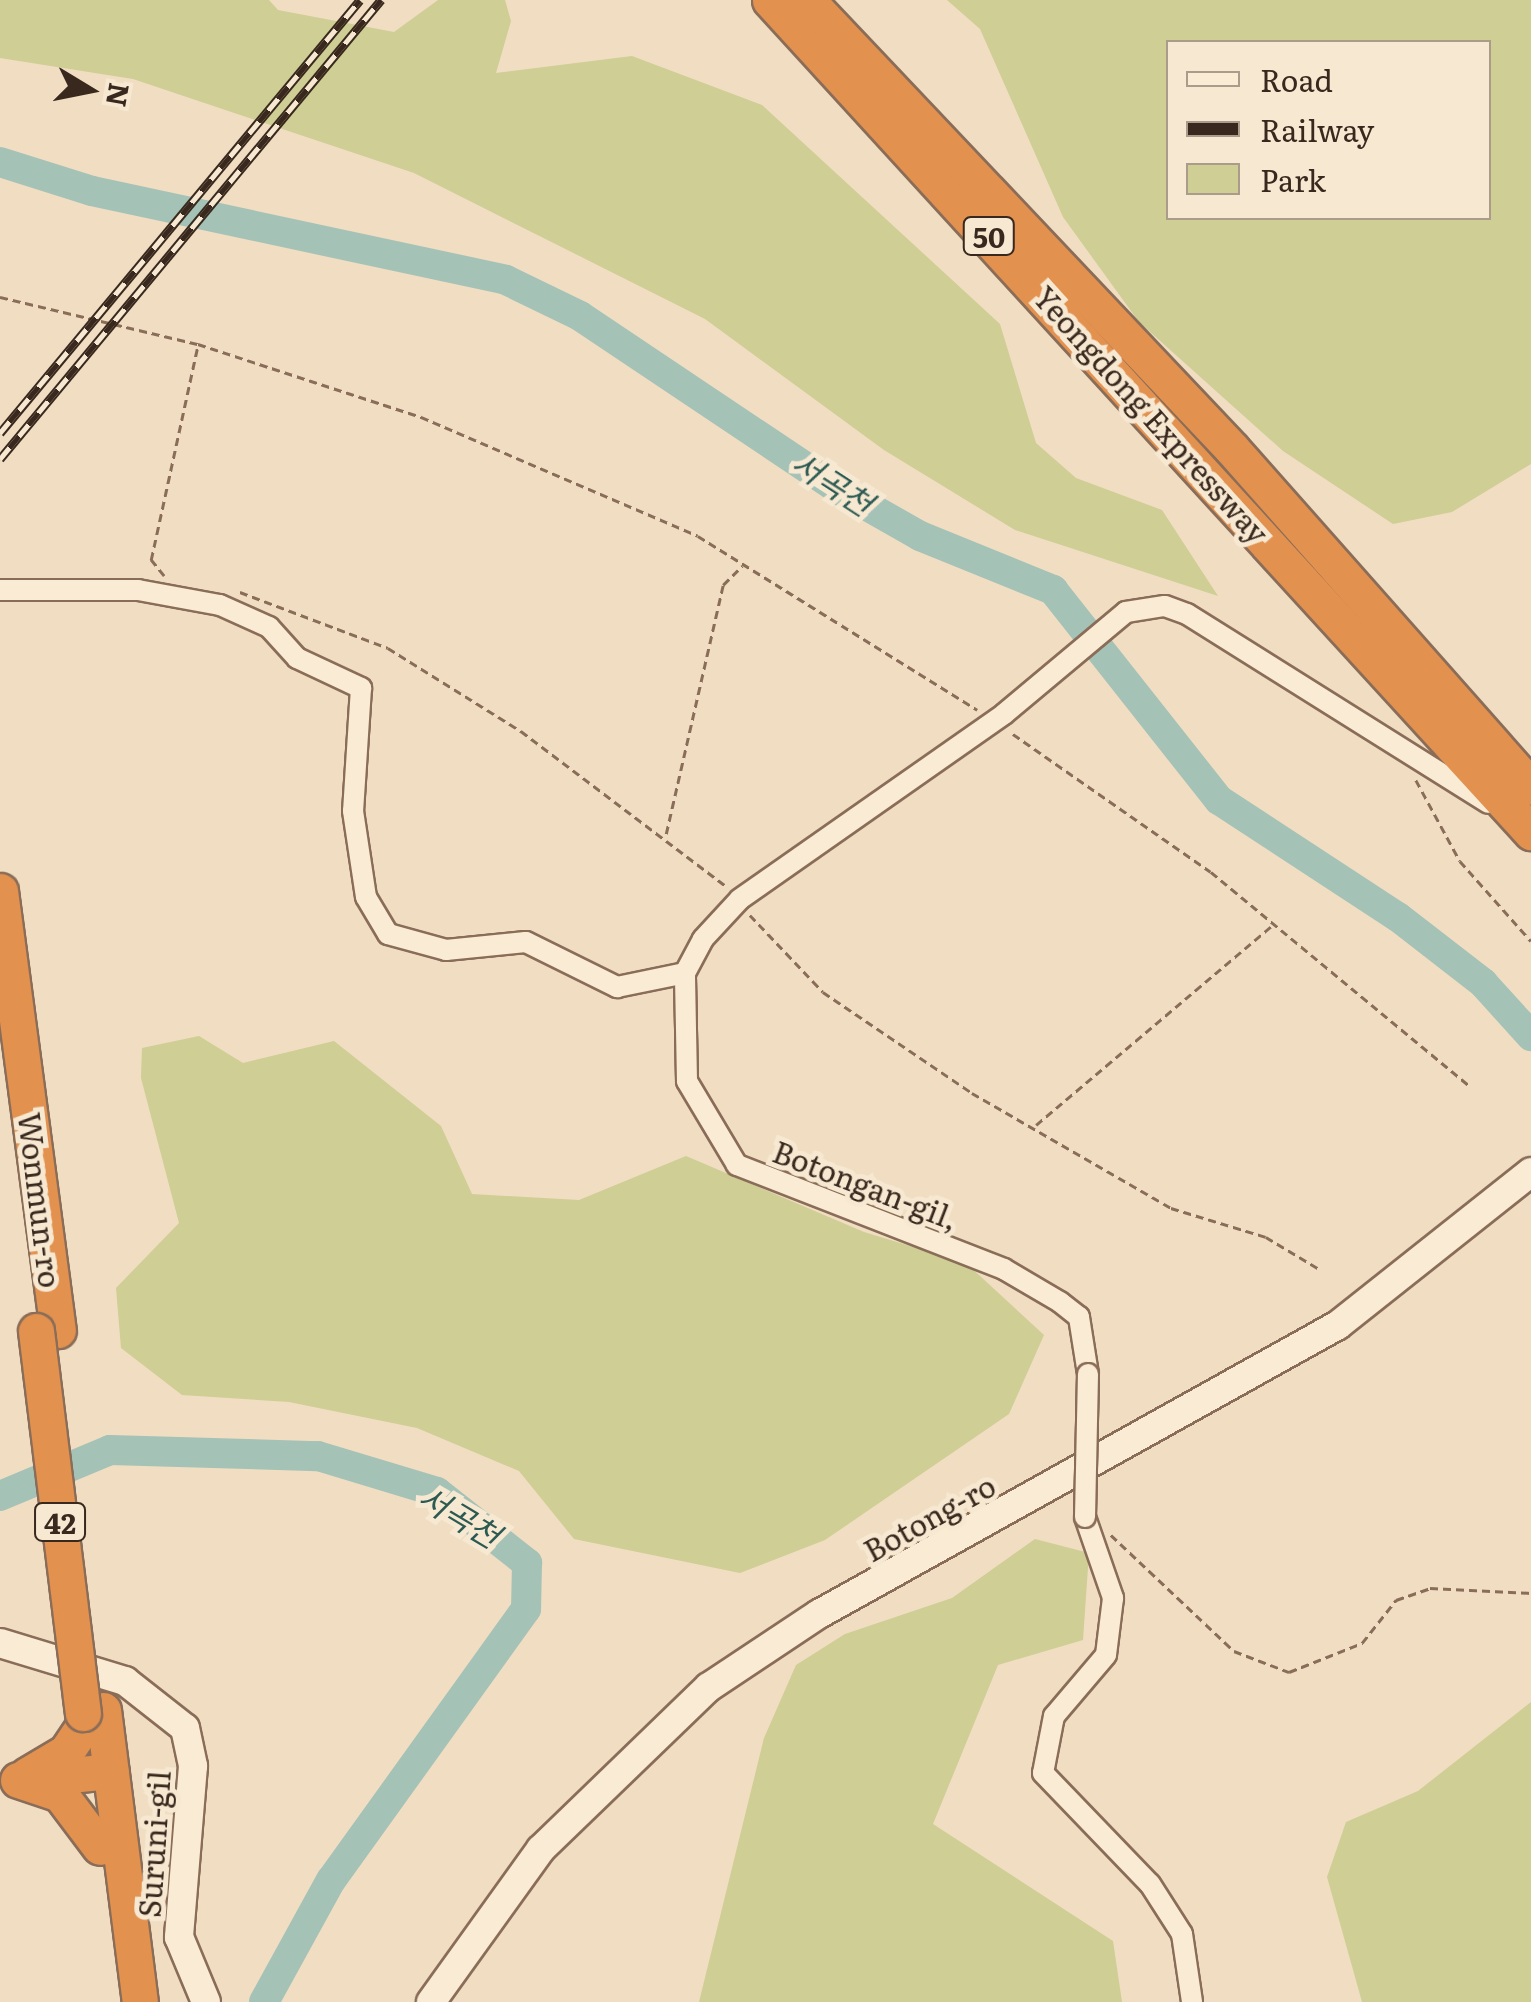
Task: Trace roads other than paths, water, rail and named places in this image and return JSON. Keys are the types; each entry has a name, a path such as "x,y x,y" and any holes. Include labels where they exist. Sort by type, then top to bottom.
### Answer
{"highway":[{"name":"Yeongdong Expressway","path":"770,0 1531,832"},
{"name":"Yeongdong Expressway","path":"807,0 1232,449 1531,786"},
{"name":"Wonmun-ro","path":"0,891 47,1330"},
{"name":"Wonmun-ro","path":"0,1046 47,1330"},
{"name":"42","path":"47,1330 90,1715 140,2002"},
{"path":"9,1780 66,1752 90,1715"},
{"name":"42","path":"101,1772 100,1847 119,2002"},
{"path":"9,1780 101,1772"},
{"path":"9,1780 60,1794 100,1847"}],"street":[{"path":"0,590 138,590 220,605 269,627 297,658 361,688 353,811 366,897 388,934 446,950 526,942 617,986 685,973 740,899 1004,714 1126,612 1165,606 1187,614 1531,832"},
{"name":"Botongan-gil,","path":"685,973 687,1081 737,1165 1004,1269 1079,1317 1088,1374 1087,1523 1113,1598 1106,1655 1054,1716 1043,1773 1150,1884 1182,1934 1192,2002"},
{"name":"Botong-ro","path":"430,2002 541,1849 710,1687 819,1614 1338,1325 1445,1249 1531,1172"},
{"name":"Suruni-gil","path":"0,1643 125,1681 185,1728 193,1766 179,1937 202,1996"}],"waterway":[{"name":"서곡천","path":"0,162 92,191 506,280 580,316 841,491 920,536 1053,590 1219,800 1398,917 1483,983 1531,1036"},
{"name":"서곡천","path":"0,1496 110,1450 318,1456 437,1492 527,1563 526,1609 331,1880 264,2002"}],"railway":[{"path":"0,433 360,0"},
{"path":"0,459 381,0"}]}
